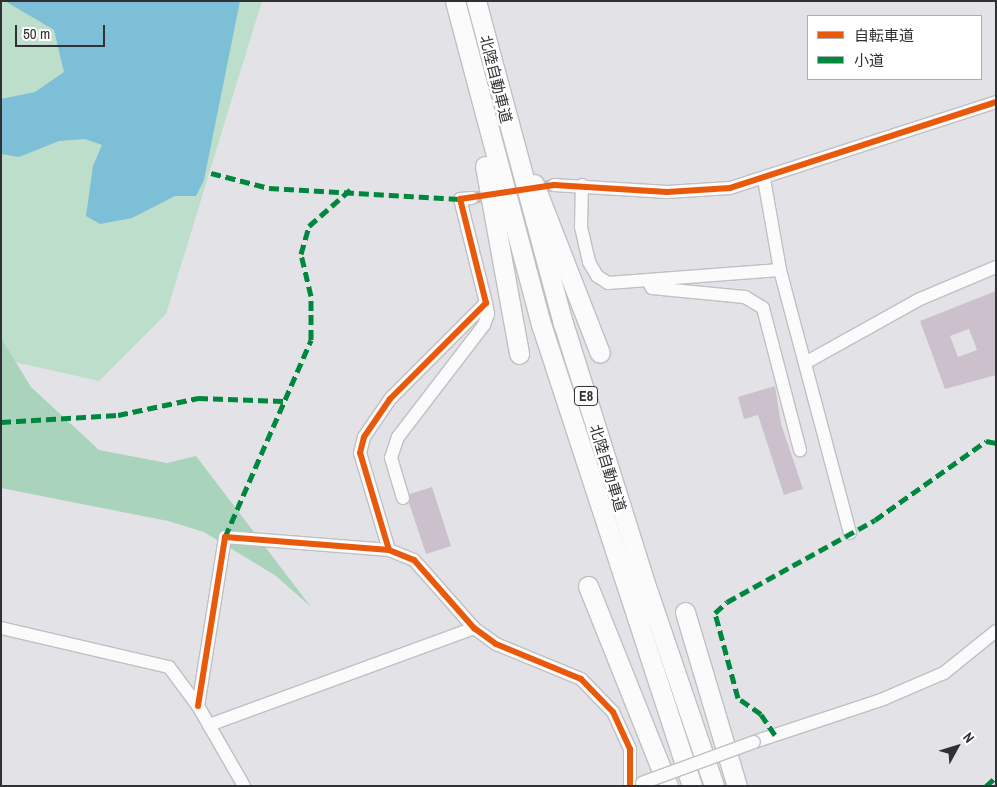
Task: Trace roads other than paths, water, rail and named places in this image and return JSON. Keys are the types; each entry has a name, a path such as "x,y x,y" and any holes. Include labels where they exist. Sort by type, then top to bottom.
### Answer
{"highway":[{"path":"448,1 482,153 519,354"},
{"name":"北陸自動車道","path":"455,1 542,327 692,786"},
{"path":"477,1 529,168 600,353"},
{"name":"北陸自動車道","path":"477,1 563,323 648,592 714,786"},
{"path":"588,586 668,786"},
{"path":"685,612 737,786"}],"street":[{"path":"554,185 582,185 667,192 730,188 764,179 996,102"},
{"path":"764,179 780,270 850,533"},
{"path":"582,185 581,227 589,262 597,276 608,283 780,270"},
{"path":"402,498 391,458 398,437 484,325 488,314 460,198 472,198"},
{"path":"805,363 918,300 996,267"},
{"path":"648,281 652,288 745,297 763,308 800,450"},
{"path":"389,550 360,453 364,437 390,399 486,303"},
{"path":"198,706 225,537 389,550 414,560 424,569 474,628 496,644 581,679 613,712 630,749 635,785 754,742 881,700 944,673 996,632"},
{"path":"1,628 169,667 198,706 244,786"},
{"path":"209,725 474,628"}],"water":[{"path":"5,1 240,1 204,180 196,196 175,196 132,218 100,224 86,216 93,166 102,145 85,139 59,141 19,157 1,154 1,99 35,92 64,72 54,30"}],"tunnel":[{"path":"472,198 554,185"}]}
